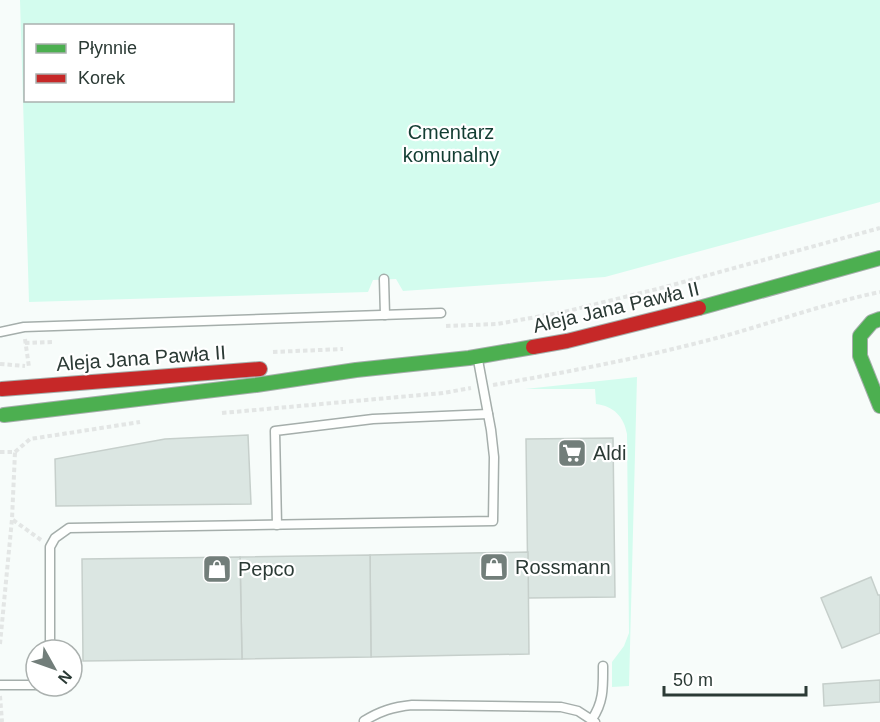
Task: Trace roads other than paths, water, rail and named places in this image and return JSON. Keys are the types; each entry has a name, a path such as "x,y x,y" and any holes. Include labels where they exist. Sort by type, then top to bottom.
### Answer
{"main road":[{"name":"Aleja Jana Pawła II","path":"356,370 255,369 1,388 7,402 2,418 356,370 478,356 579,338 713,305 880,258"},
{"path":"880,319 872,322 860,336 860,356 880,406"}],"lane":[{"path":"384,279 385,315"},
{"path":"0,332 24,327 441,313"},
{"path":"50,638 50,547 55,538 69,528 493,522 494,457 478,356"},
{"path":"277,525 275,431 373,419 488,414"},
{"path":"364,722 378,712 393,706 412,705 561,707 578,711 594,720 603,694 603,666"},
{"path":"0,685 24,685"}],"place":[{"name":"Aldi","path":"572,453"},
{"name":"Rossmann","path":"494,567"},
{"name":"Pepco","path":"217,569"}],"park label":[{"name":"Cmentarz komunalny","path":"451,144"}]}
